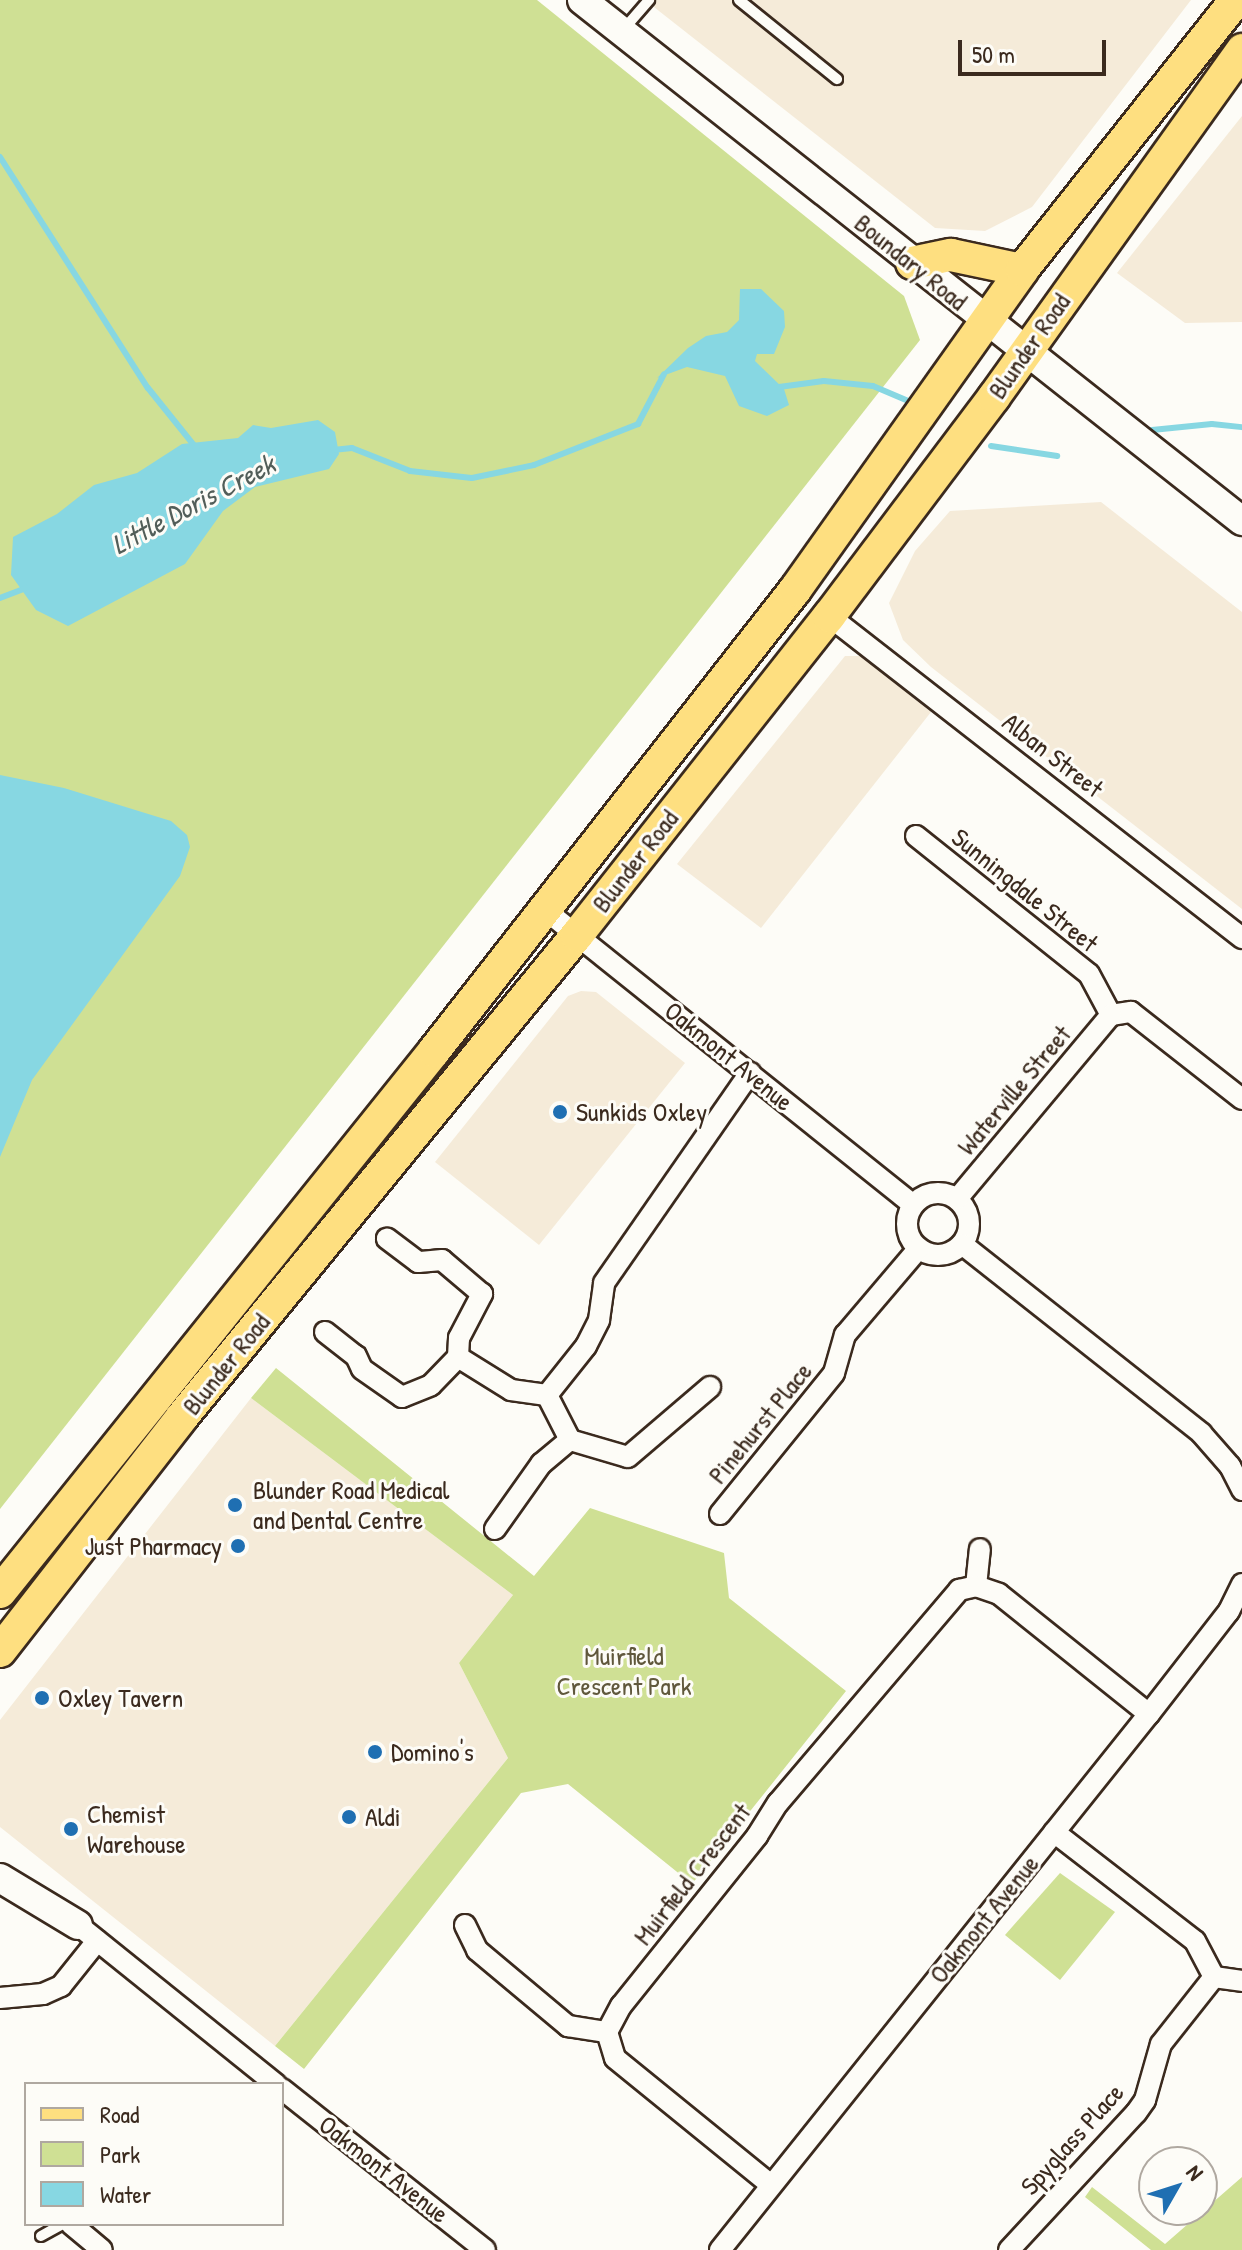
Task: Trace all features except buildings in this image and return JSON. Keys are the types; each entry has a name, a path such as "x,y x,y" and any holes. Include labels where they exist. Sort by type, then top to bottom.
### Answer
{"main road":[{"name":"Blunder Road","path":"0,1592 795,590 1022,270 1234,22"},
{"name":"Blunder Road","path":"0,1651 182,1417 577,935 829,616 1026,352 1234,22"},
{"path":"912,263 951,255 1022,270"}],"street":[{"name":"Boundary Road","path":"582,0 1242,521"},
{"name":"Alban Street","path":"829,616 1242,938"},
{"name":"Sunningdale Street","path":"916,836 1089,974 1111,1015"},
{"name":"Oakmont Avenue","path":"544,909 913,1205"},
{"path":"1111,1015 1131,1012 1242,1099"},
{"name":"Waterville Street","path":"957,1199 1111,1015"},
{"path":"547,1395 586,1346 599,1320 604,1283 750,1073"},
{"path":"939,1192 957,1199 968,1215 962,1244 937,1255 919,1248 908,1232 913,1205 939,1192"},
{"path":"325,1332 356,1356 362,1369 402,1397 431,1385 458,1357 459,1338 482,1294 442,1260 418,1262 387,1239"},
{"path":"962,1244 1201,1433 1230,1466 1242,1490"},
{"name":"Pinehurst Place","path":"720,1514 834,1373 845,1335 919,1248"},
{"path":"458,1357 511,1390 547,1395"},
{"path":"547,1395 570,1440 628,1457 710,1387"},
{"path":"495,1529 541,1464 570,1440"},
{"path":"980,1549 976,1586 999,1594 1149,1714"},
{"name":"Oakmont Avenue","path":"720,2250 1149,1714 1229,1611 1242,1584"},
{"name":"Muirfield Crescent","path":"607,2032 621,2006 749,1847 778,1803 941,1607 959,1590 976,1586"},
{"path":"1054,1832 1195,1941 1214,1977 1242,1981"},
{"path":"0,1878 88,1933 274,2082"},
{"path":"0,1898 88,1933"},
{"path":"465,1925 477,1950 568,2026 607,2032 615,2058 771,2185"},
{"path":"0,1998 43,1994 61,1986 88,1933"},
{"name":"Spyglass Place","path":"1009,2250 1136,2113 1145,2100 1161,2044 1214,1977"},
{"name":"Oakmont Avenue","path":"284,2091 485,2250"},
{"path":"73,2226 102,2250"}],"lane":[{"path":"622,32 649,0"},
{"path":"739,0 837,79"},
{"path":"41,2236 59,2226"}],"shaded area":[{"path":"645,0 1191,0 1032,207 985,231 935,228"},
{"path":"1242,116 1242,322 1185,323 1117,273"},
{"path":"1101,502 1242,612 1242,909 931,667 903,640 889,603 915,551 950,511"},
{"path":"845,656 861,656 931,712 761,928 677,864"},
{"name":"Sunkids Oxley","path":"581,991 596,992 685,1063 539,1245 435,1162 568,996"},
{"path":"251,1398 513,1595 459,1663 508,1758 275,2046 0,1827 0,1720"}],"green space":[{"path":"0,0 537,0 904,296 920,340 0,1509"},
{"name":"Muirfield Crescent Park","path":"276,1368 534,1576 590,1508 724,1553 729,1598 846,1691 692,1884 568,1784 521,1793 304,2069 275,2046 508,1758 459,1663 513,1595 251,1398"},
{"path":"1060,1873 1115,1912 1060,1980 1005,1935"},
{"path":"1242,2177 1242,2250 1151,2250 1085,2197 1092,2187 1138,2226 1165,2244 1186,2226 1218,2226 1218,2198"}],"water":[{"path":"740,289 761,289 784,311 785,327 774,354 757,354 755,361 784,389 789,405 767,416 739,406 725,376 687,367 657,378 688,348 706,336 727,332 739,320"},
{"path":"318,420 335,432 339,454 329,469 255,487 223,511 185,564 68,626 36,610 11,575 13,537 57,514 94,485 137,473 182,444 238,438 253,425 271,428"},
{"path":"0,775 64,788 171,821 187,835 190,847 180,876 32,1080 0,1157"}],"waterway":[{"path":"0,157 148,388 197,449"},
{"name":"Little Doris Creek","path":"333,450 352,448 410,471 472,478 534,465 638,424 664,374"},
{"name":"Little Doris Creek","path":"779,387 824,381 873,386 909,401"},
{"name":"Little Doris Creek","path":"1152,430 1212,424 1242,427"},
{"name":"Little Doris Creek","path":"991,446 1057,456"},
{"name":"Little Doris Creek","path":"0,598 26,588"}],"place":[{"name":"Sunkids Oxley","path":"560,1112"},
{"name":"Blunder Road Medical and Dental Centre","path":"235,1505"},
{"name":"Just Pharmacy","path":"238,1546"},
{"name":"Oxley Tavern","path":"42,1698"},
{"name":"Domino's","path":"375,1752"},
{"name":"Aldi","path":"349,1817"},
{"name":"Chemist Warehouse","path":"71,1829"}]}
